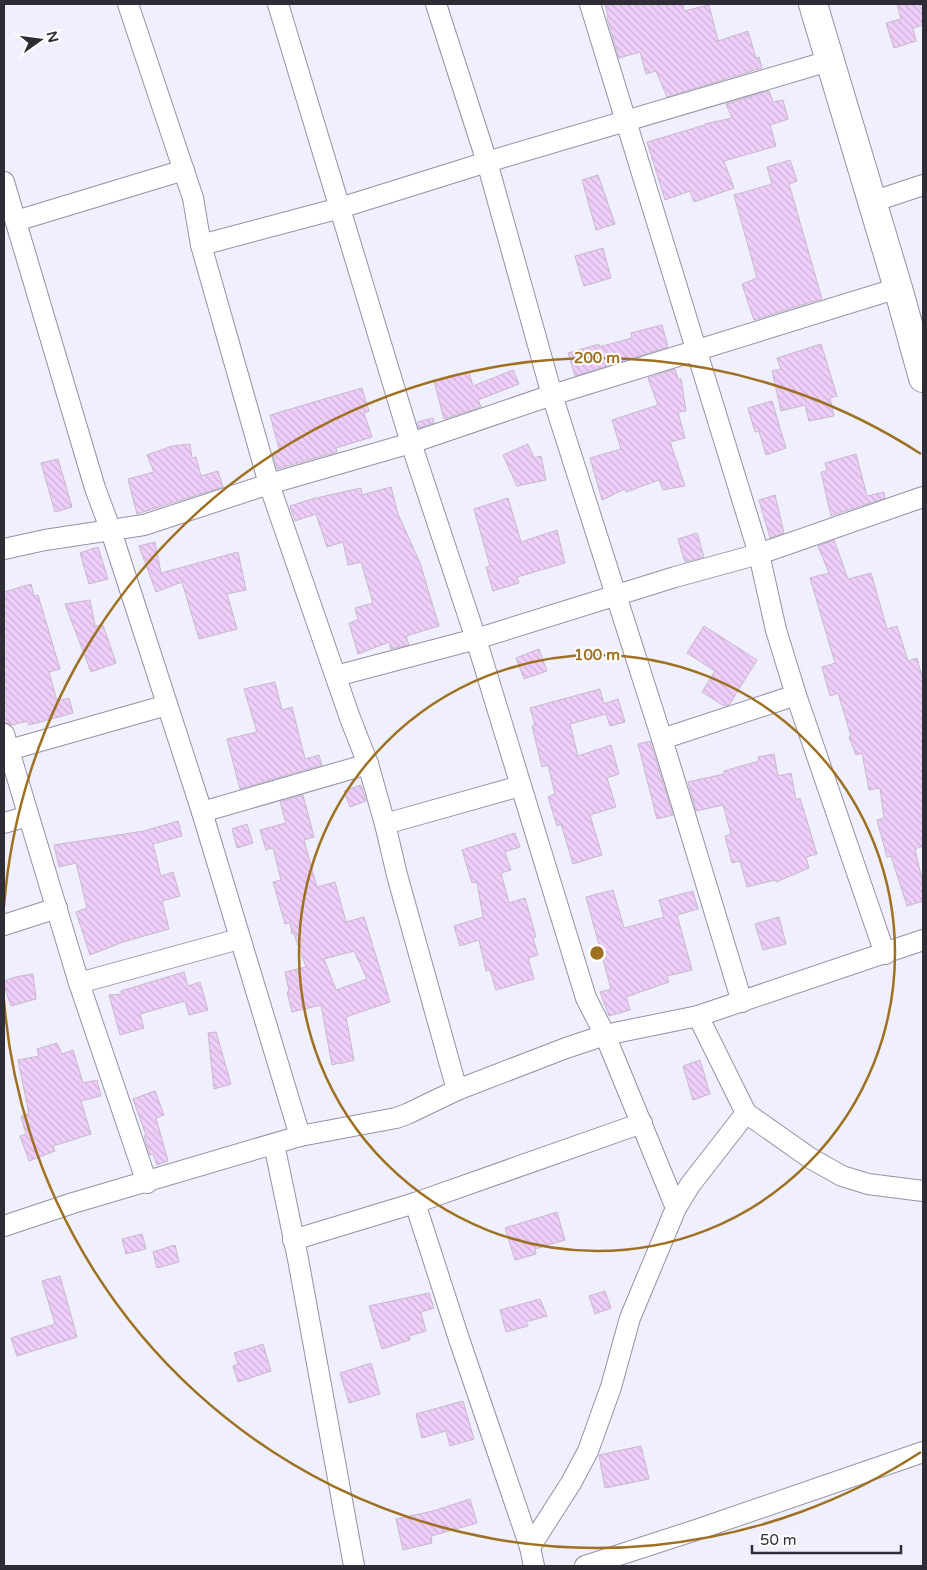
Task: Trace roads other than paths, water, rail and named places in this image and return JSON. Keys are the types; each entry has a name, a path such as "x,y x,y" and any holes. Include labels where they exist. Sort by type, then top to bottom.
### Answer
{"street":[{"path":"128,4 193,198 201,245 269,484 368,764 385,824 396,875 456,1090"},
{"path":"278,4 411,442 476,639 586,998 605,1035 676,1208"},
{"path":"436,4 487,162 552,395 662,739 742,1002"},
{"path":"590,4 759,554 776,630 796,695 885,954"},
{"path":"812,4 898,288 923,378"},
{"path":"201,245 340,208 487,162 829,61"},
{"path":"16,221 184,170"},
{"path":"4,182 95,488 111,531 202,812 300,1136"},
{"path":"872,202 923,185"},
{"path":"4,549 45,540 144,525 269,484 411,442 552,395 898,288"},
{"path":"336,676 476,639 615,595 759,554 923,497"},
{"path":"662,739 796,695"},
{"path":"147,1183 79,983 6,742 168,705"},
{"path":"202,812 368,764"},
{"path":"385,824 520,786"},
{"path":"4,823 28,816"},
{"path":"4,925 57,908"},
{"path":"79,983 239,939"},
{"path":"5,1221 147,1183 300,1136 396,1118 456,1090 566,1048 605,1035 698,1016 923,940"},
{"path":"698,1016 746,1113 810,1158 842,1176 868,1184 923,1191"},
{"path":"532,1557 588,1451 611,1387 630,1318 676,1208 690,1185 746,1113"},
{"path":"293,1240 416,1203 642,1123"},
{"path":"274,1144 300,1269 354,1566"},
{"path":"416,1203 532,1557"},
{"path":"585,1566 923,1452"}]}
